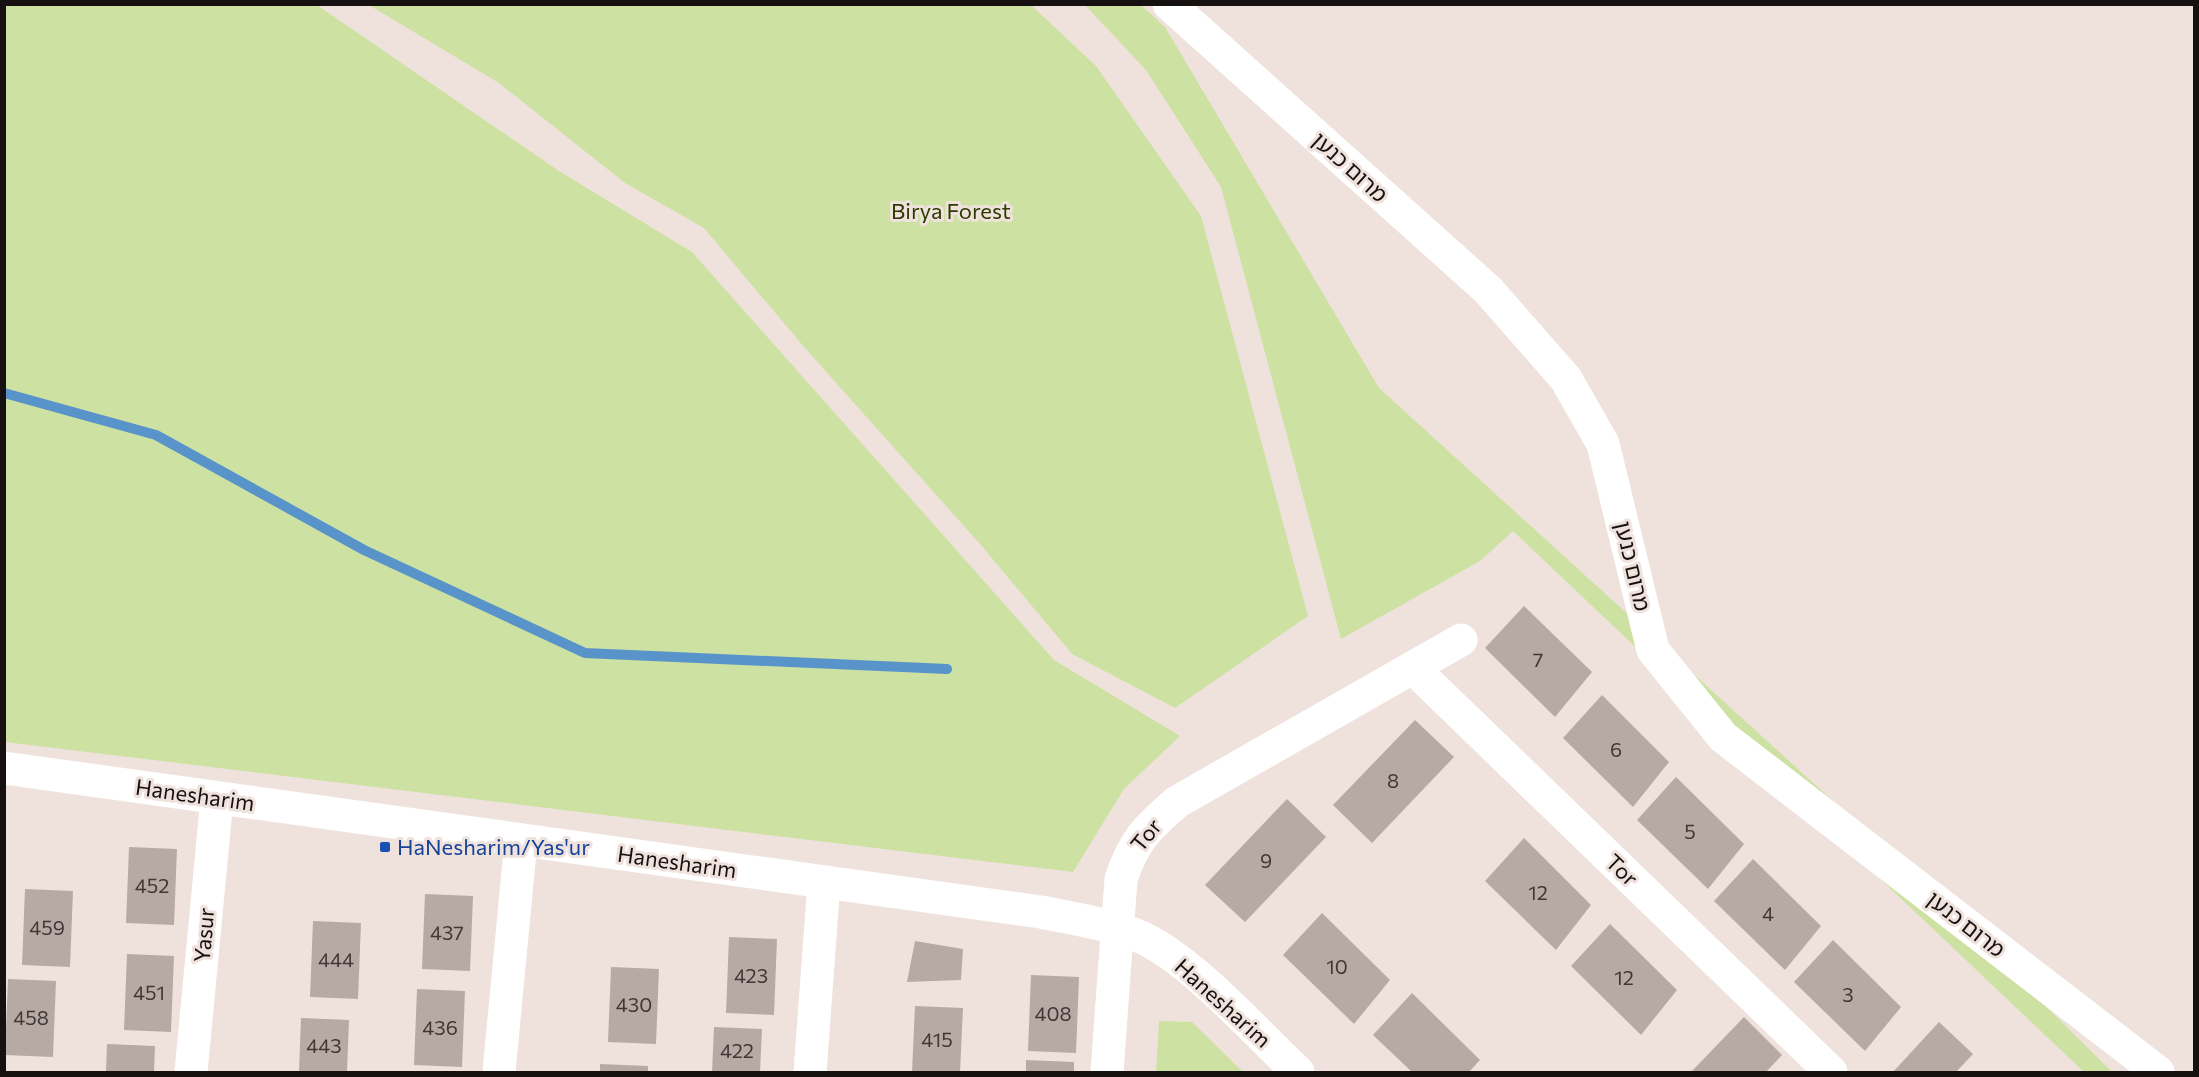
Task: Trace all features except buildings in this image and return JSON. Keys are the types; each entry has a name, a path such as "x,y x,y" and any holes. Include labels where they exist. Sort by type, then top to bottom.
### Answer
{"street":[{"name":"מרום כנען","path":"1169,4 1488,290 1566,379 1603,444 1653,650 1723,737 2158,1072"},
{"name":"Tor","path":"1107,1072 1115,930 1121,879 1130,850 1150,825 1177,802 1461,640"},
{"name":"Tor","path":"1413,668 1831,1072"},
{"name":"Hanesharim","path":"4,768 1041,912 1142,938 1181,962 1298,1072"},
{"name":"Yasur","path":"191,1072 216,798"},
{"path":"499,1072 521,841"},
{"path":"810,1072 824,883"}],"green space":[{"path":"5,4 317,5 559,171 692,252 1054,660 1180,736 1124,789 1073,872 5,742"},
{"name":"Birya Forest","path":"369,5 1031,5 1096,66 1201,216 1308,616 1175,708 1072,654 980,544 804,347 704,228 625,183 499,83"},
{"path":"1085,5 1141,5 1165,27 1379,388 1909,870 2112,1072 2084,1072 1513,531 1480,561 1341,639 1221,187 1146,70"},
{"path":"1159,1021 1192,1022 1243,1072 1156,1072"}],"waterway":[{"path":"4,393 156,435 364,550 585,653 947,669"}],"place":[{"name":"HaNesharim/Yas'ur","path":"385,847"}]}
